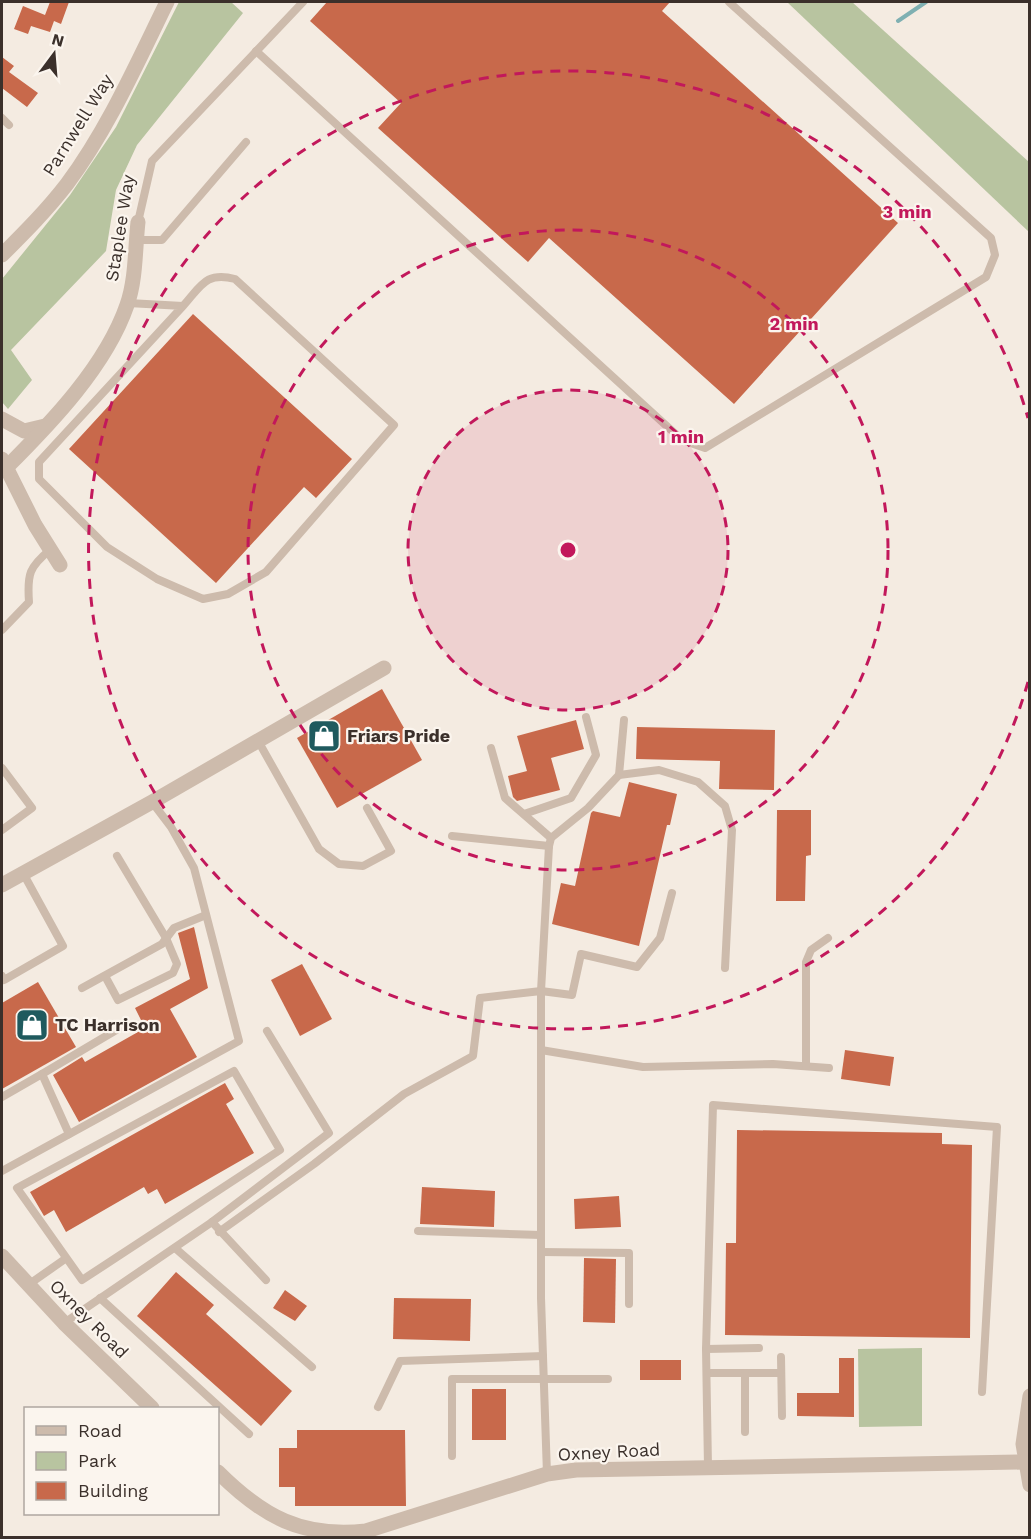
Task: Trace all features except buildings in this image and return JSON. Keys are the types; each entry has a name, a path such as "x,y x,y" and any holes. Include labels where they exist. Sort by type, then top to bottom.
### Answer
{"street":[{"name":"Parnwell Way","path":"2,255 37,220 68,182 123,92 166,2"},
{"name":"Staplee Way","path":"60,565 35,525 4,463 45,426 95,366 116,333 128,303 138,222"},
{"path":"2,419 24,431 45,426"},
{"path":"2,885 152,802 257,739 384,668"},
{"name":"Oxney Road","path":"2,1256 64,1323 151,1407"},
{"path":"1029,1396 1023,1444 1029,1485"},
{"name":"Oxney Road","path":"219,1473 259,1508 287,1523 339,1534 366,1531 547,1474 576,1470 1027,1462"}],"lane":[{"name":"Staplee Way","path":"138,222 152,161 303,2"},
{"path":"256,51 682,440 705,448 986,277 994,255 991,238 729,2"},
{"path":"2,118 9,125"},
{"path":"136,240 162,240 246,142"},
{"path":"218,274 235,279 394,425 266,572 228,594 203,599 157,579 107,547 39,478 39,462 183,306 208,279 218,274"},
{"path":"128,303 183,306"},
{"path":"2,630 28,602 28,582 32,564 51,549"},
{"path":"524,814 571,798 596,755 586,717"},
{"path":"547,1474 541,1252 541,991 550,842 588,808 619,775 624,720"},
{"path":"257,739 319,849 339,864 363,866 391,851 367,808"},
{"path":"491,748 505,798 524,814 550,842"},
{"path":"2,768 32,808 2,830"},
{"path":"619,775 659,770 698,782 725,806 732,830 725,968"},
{"path":"2,1171 239,1041 194,868 171,827 152,802"},
{"path":"452,836 550,842"},
{"path":"105,976 118,1000 173,973 177,964 166,938 117,856"},
{"path":"2,976 4,980 63,946 23,873"},
{"path":"219,1232 314,1164 404,1094 473,1056 480,998 541,991 572,995 581,954 637,967 660,938 672,893"},
{"path":"82,988 162,944 174,928 206,915"},
{"path":"806,1066 807,962 811,950 828,938"},
{"path":"2,1097 118,1029"},
{"path":"64,1323 212,1222 329,1133 267,1031"},
{"path":"541,1050 643,1067 773,1064 829,1068"},
{"path":"234,1071 280,1150 82,1280 65,1259 17,1188 234,1071"},
{"path":"42,1074 69,1134"},
{"path":"708,1467 706,1349 713,1105 997,1127 982,1392"},
{"path":"212,1222 266,1280"},
{"path":"418,1231 541,1236"},
{"path":"175,1248 312,1367"},
{"path":"541,1252 628,1252 629,1304"},
{"path":"28,1286 65,1259"},
{"path":"100,1298 249,1434"},
{"path":"706,1349 759,1348"},
{"path":"378,1407 400,1361 543,1356"},
{"path":"781,1357 782,1416"},
{"path":"707,1373 781,1373"},
{"path":"745,1373 745,1432"},
{"path":"452,1456 452,1379 608,1379"}],"green space":[{"path":"179,2 231,2 243,13 137,145 116,190 106,251 11,350 32,380 8,409 2,402 2,279 70,195 116,127"},
{"path":"787,2 852,2 1029,162 1029,232"},
{"path":"922,1348 922,1426 859,1427 858,1349"}],"waterway":[{"path":"898,21 926,2"}],"place":[{"name":"Friars Pride","path":"324,736"},
{"name":"TC Harrison","path":"32,1025"}]}
